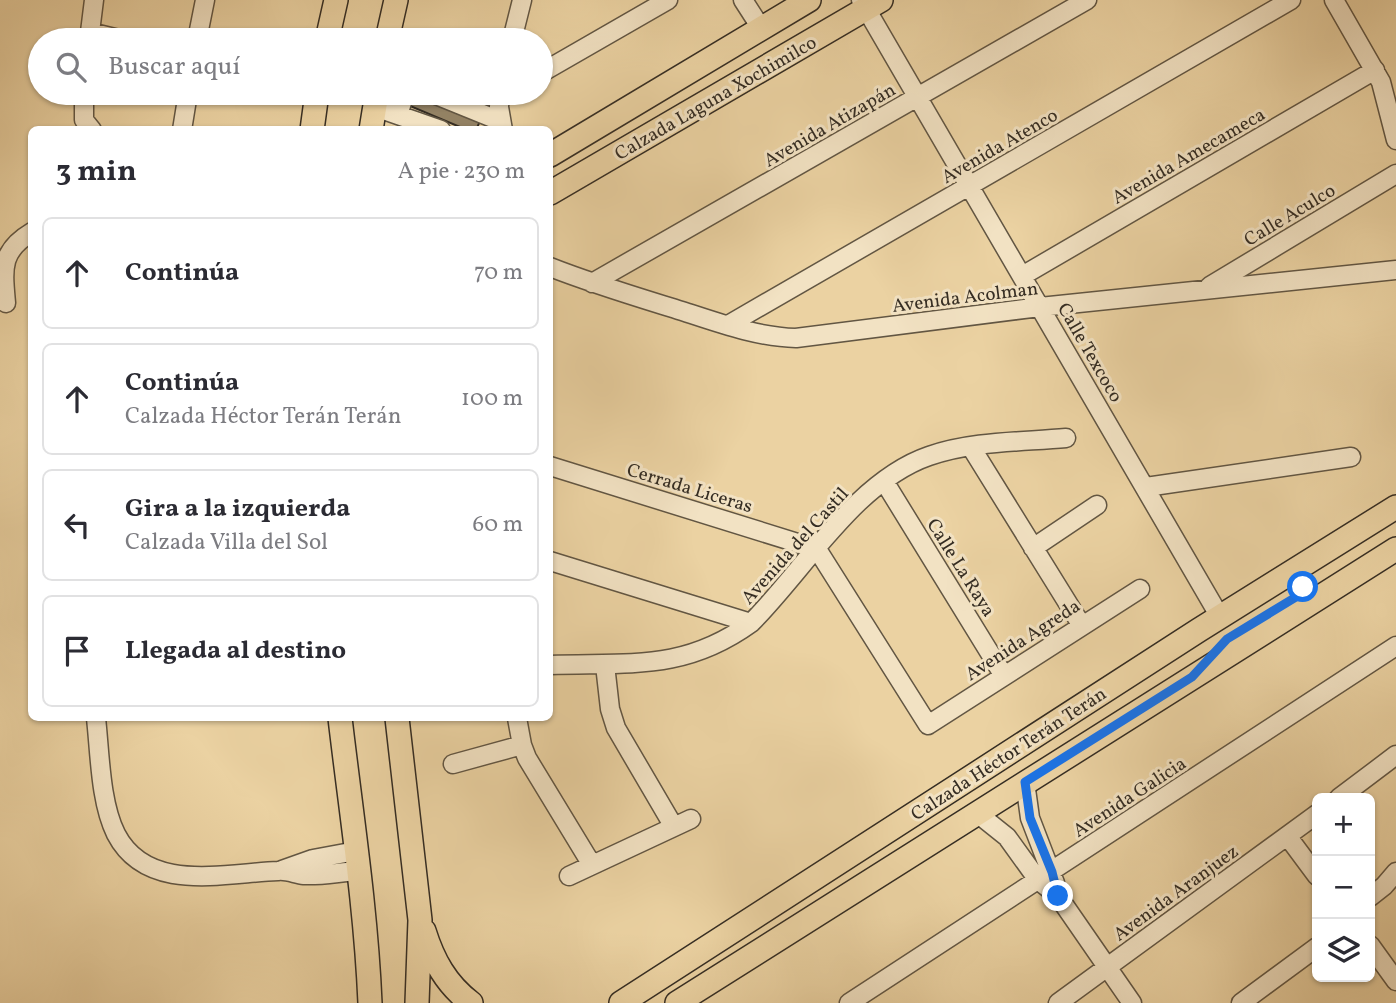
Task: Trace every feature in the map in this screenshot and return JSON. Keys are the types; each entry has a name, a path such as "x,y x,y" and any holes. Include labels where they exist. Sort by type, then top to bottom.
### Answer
{"main road":[{"path":"330,28 336,0"},
{"path":"390,28 396,0"},
{"name":"Calzada Laguna Xochimilco","path":"553,153 809,0"},
{"name":"Calzada Laguna Xochimilco","path":"553,191 870,3"},
{"path":"313,126 316,105"},
{"name":"Calzada Héctor Terán Terán","path":"621,1003 1396,506"},
{"name":"Calzada Héctor Terán Terán","path":"677,1003 1396,549"},
{"path":"1192,677 1227,639 1301,593 1304,583 1300,568"},
{"path":"947,832 947,813 950,808 1025,759 1076,710"},
{"path":"340,721 370,1003"},
{"path":"397,721 420,920 417,1003"},
{"path":"420,920 430,950 445,979 471,1003"}],"street":[{"path":"91,28 94,0"},
{"path":"199,28 205,0"},
{"path":"515,28 522,0"},
{"path":"553,66 668,0"},
{"path":"743,0 761,28"},
{"name":"Avenida Atizapán","path":"592,283 1087,0"},
{"name":"Avenida Atenco","path":"728,326 1291,0"},
{"path":"1334,0 1381,82 1396,140"},
{"name":"Calle Texcoco","path":"870,3 918,98 1220,617"},
{"name":"Avenida Amecameca","path":"1022,276 1375,70"},
{"path":"84,105 84,120 89,126"},
{"path":"183,126 186,105"},
{"path":"398,115 401,105"},
{"path":"458,105 502,125 502,105"},
{"path":"374,110 430,126"},
{"name":"Calle Aculco","path":"1204,289 1396,174"},
{"path":"6,303 3,271 6,256 15,243 28,235"},
{"name":"Avenida Acolman","path":"553,268 728,326 780,337 816,337 1040,307 1396,270"},
{"name":"Avenida del Castil","path":"553,666 654,663 707,650 730,639 751,623 857,505 884,481 909,465 929,456 971,447 1066,438"},
{"path":"971,447 1082,626"},
{"path":"1146,487 1351,457"},
{"name":"Cerrada Liceras","path":"553,467 817,549"},
{"name":"Calle La Raya","path":"884,481 1004,676"},
{"path":"1033,548 1097,505"},
{"name":"Avenida Agreda","path":"817,549 928,725 1140,589"},
{"path":"553,562 751,623"},
{"name":"Avenida Galicia","path":"849,1003 1396,646"},
{"path":"605,665 610,709 616,729 674,827"},
{"path":"96,721 107,808 116,834 130,854 149,867 194,877 282,870 313,859 357,861"},
{"path":"518,721 522,745 535,772 592,865"},
{"path":"453,764 522,745"},
{"path":"1346,793 1396,755"},
{"path":"1025,782 1030,818 1045,876"},
{"path":"977,813 1007,837 1045,876 1132,1003"},
{"name":"Avenida Aranjuez","path":"1058,1003 1312,818"},
{"path":"569,876 691,819"},
{"path":"1288,837 1312,869"},
{"path":"1375,893 1396,872"},
{"path":"1241,1003 1312,951"},
{"path":"1375,952 1396,981"}],"building":[{"path":"408,105 447,105 481,119 478,126 458,126"}],"route":[{"path":"1058,896 1052,872 1030,818 1025,782 1192,677 1227,639 1296,597 1303,587"}]}
